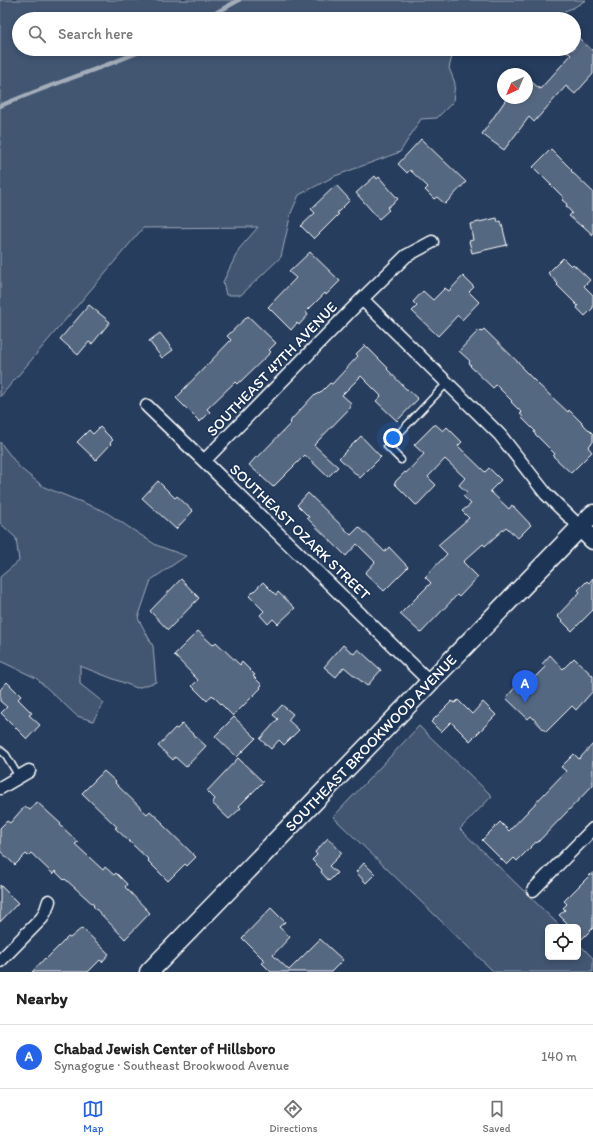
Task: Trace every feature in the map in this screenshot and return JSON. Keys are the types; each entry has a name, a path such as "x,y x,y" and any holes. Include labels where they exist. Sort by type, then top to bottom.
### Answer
{"main road":[{"name":"SOUTHEAST BROOKWOOD AVENUE","path":"149,972 593,514"},
{"path":"580,528 593,540"}],"street":[{"name":"SOUTHEAST 47TH AVENUE","path":"204,461 406,256 432,242"},
{"path":"362,299 500,435 546,494 580,528"},
{"name":"SOUTHEAST OZARK STREET","path":"147,406 430,682"},
{"path":"0,788 24,774"},
{"path":"533,890 593,829"},
{"path":"0,961 42,918 49,902"}],"lane":[{"path":"401,460 387,446 448,383"},
{"path":"0,750 24,774"}],"shaded area":[{"path":"0,0 586,0 573,8 562,12 12,12 12,56 452,56 449,68 455,83 453,102 437,118 421,119 400,152 335,176 299,195 291,213 281,257 241,295 226,295 223,282 239,249 258,227 143,228 0,397"},
{"path":"0,442 20,468 44,487 104,511 156,545 186,556 151,580 138,618 153,646 156,682 137,688 80,666 80,684 104,703 93,721 77,716 36,678 0,661 0,577 19,561 16,538 0,523"},
{"path":"419,726 492,796 460,829 558,924 545,924 545,960 581,960 581,946 593,958 593,972 494,972 333,817"}],"building":[{"path":"581,40 593,51 593,74 575,94 566,86 534,122 529,117 504,150 482,134 503,104 533,104 533,83 540,89 570,56 581,56"},
{"path":"421,139 466,182 445,204 437,197 434,199 425,190 428,187 410,170 407,173 398,164"},
{"path":"551,149 593,192 593,235 569,216 572,213 566,206 567,204 562,200 564,198 533,167"},
{"path":"375,176 377,179 379,177 398,199 387,208 389,210 379,219 356,193"},
{"path":"336,185 350,200 337,213 339,214 314,239 301,226 315,213 311,209"},
{"path":"497,218 498,222 501,221 507,245 472,253 469,241 473,240 470,224"},
{"path":"310,252 340,281 326,295 325,293 306,312 308,315 299,325 297,323 291,330 268,307 296,278 289,272"},
{"path":"563,258 571,266 573,264 590,280 584,286 593,295 593,308 585,316 577,308 578,306 557,285 558,284 548,273"},
{"path":"463,276 474,287 469,292 479,302 462,320 458,315 438,336 412,311 417,306 413,302 423,291 433,300 445,288 449,291"},
{"path":"89,305 110,322 92,344 89,342 78,355 60,339"},
{"path":"248,316 276,343 269,350 271,352 240,382 237,384 235,382 207,409 210,412 200,422 176,398 231,340 227,336"},
{"path":"484,329 523,367 522,368 538,384 568,412 569,410 593,434 593,442 588,447 592,452 571,473 553,456 555,454 534,433 535,431 522,418 523,417 520,414 522,413 511,402 512,401 496,385 493,388 470,366 470,361 459,351 479,330 481,332"},
{"path":"160,333 173,350 162,358 149,341"},
{"path":"365,345 406,389 418,399 397,421 376,401 381,396 361,376 342,395 351,403 349,405 351,407 314,445 338,467 328,477 305,455 273,487 249,465 291,423 291,420 314,395 319,394 330,383 332,384 358,356 356,354"},
{"path":"435,424 443,431 447,427 462,442 458,446 485,472 489,468 501,480 490,491 509,509 512,505 531,525 518,538 506,527 485,546 483,544 463,562 478,577 459,597 457,595 421,633 400,614 431,583 425,577 447,554 438,545 469,518 462,511 471,504 463,496 467,492 459,485 465,478 445,459 428,477 436,485 416,505 394,483 424,454 414,445"},
{"path":"100,427 113,440 96,460 77,442 89,430 93,434"},
{"path":"361,436 381,457 360,478 339,458"},
{"path":"158,481 175,498 177,496 193,511 176,529 142,498"},
{"path":"308,493 351,535 359,527 385,552 389,547 408,567 384,591 365,573 375,562 357,544 346,556 307,518 309,517 297,505"},
{"path":"593,578 593,610 572,631 557,616 580,592 578,590 587,581 589,583"},
{"path":"181,579 199,598 168,630 150,611"},
{"path":"263,582 276,595 278,592 295,608 278,624 273,619 268,624 260,615 264,611 249,596"},
{"path":"198,631 213,645 216,642 240,665 242,662 255,675 253,676 262,685 260,687 261,688 233,716 212,695 207,701 192,686 198,680 174,655"},
{"path":"343,645 354,654 358,649 381,670 367,686 344,667 336,677 324,667"},
{"path":"550,655 563,669 574,658 593,676 593,691 576,710 572,706 546,732 531,716 528,719 506,698 518,684 523,689 545,667 542,664"},
{"path":"7,682 21,696 18,699 32,713 29,715 40,725 27,739 1,713 7,707 0,701 0,690"},
{"path":"458,700 472,714 483,702 496,715 470,741 451,722 441,732 431,722 452,701 455,703"},
{"path":"282,705 293,714 288,720 299,730 284,745 279,740 271,749 260,739 278,719 273,715"},
{"path":"234,717 256,738 237,757 215,736"},
{"path":"182,724 206,746 186,767 175,757 173,760 158,746 175,728 177,729"},
{"path":"593,744 593,785 537,843 536,842 517,861 514,858 507,865 482,840 500,822 509,831 566,771 561,767 574,754 579,759"},
{"path":"238,758 263,782 239,806 241,808 229,819 212,803 215,799 207,791"},
{"path":"104,771 147,814 150,811 163,823 162,824 196,857 187,866 185,864 168,881 148,861 149,860 115,828 117,827 82,793"},
{"path":"37,802 78,842 75,844 103,870 105,867 114,875 116,873 127,884 125,887 150,913 125,939 93,906 94,905 55,871 53,874 31,853 28,856 26,854 15,865 0,851 0,828 7,821 10,823 25,806 30,810"},
{"path":"328,838 342,853 329,866 337,873 329,881 321,872 322,870 312,860 317,855 315,852"},
{"path":"364,863 375,874 366,883 356,872"},
{"path":"593,872 593,928 581,940 581,924 568,924 559,915 565,910 563,908 567,904 564,901"},
{"path":"0,885 18,903 0,922"},
{"path":"271,908 285,922 279,927 290,937 273,955 289,970 320,939 343,960 331,972 271,972 262,963 265,961 242,938"},
{"path":"82,928 109,954 102,962 100,960 88,972 32,972 68,937 70,938"}],"waterway":[{"path":"218,12 239,0"},
{"path":"0,106 129,56"}],"place":[{"name":"Chabad Jewish Center of Hillsboro","path":"525,703"}]}
